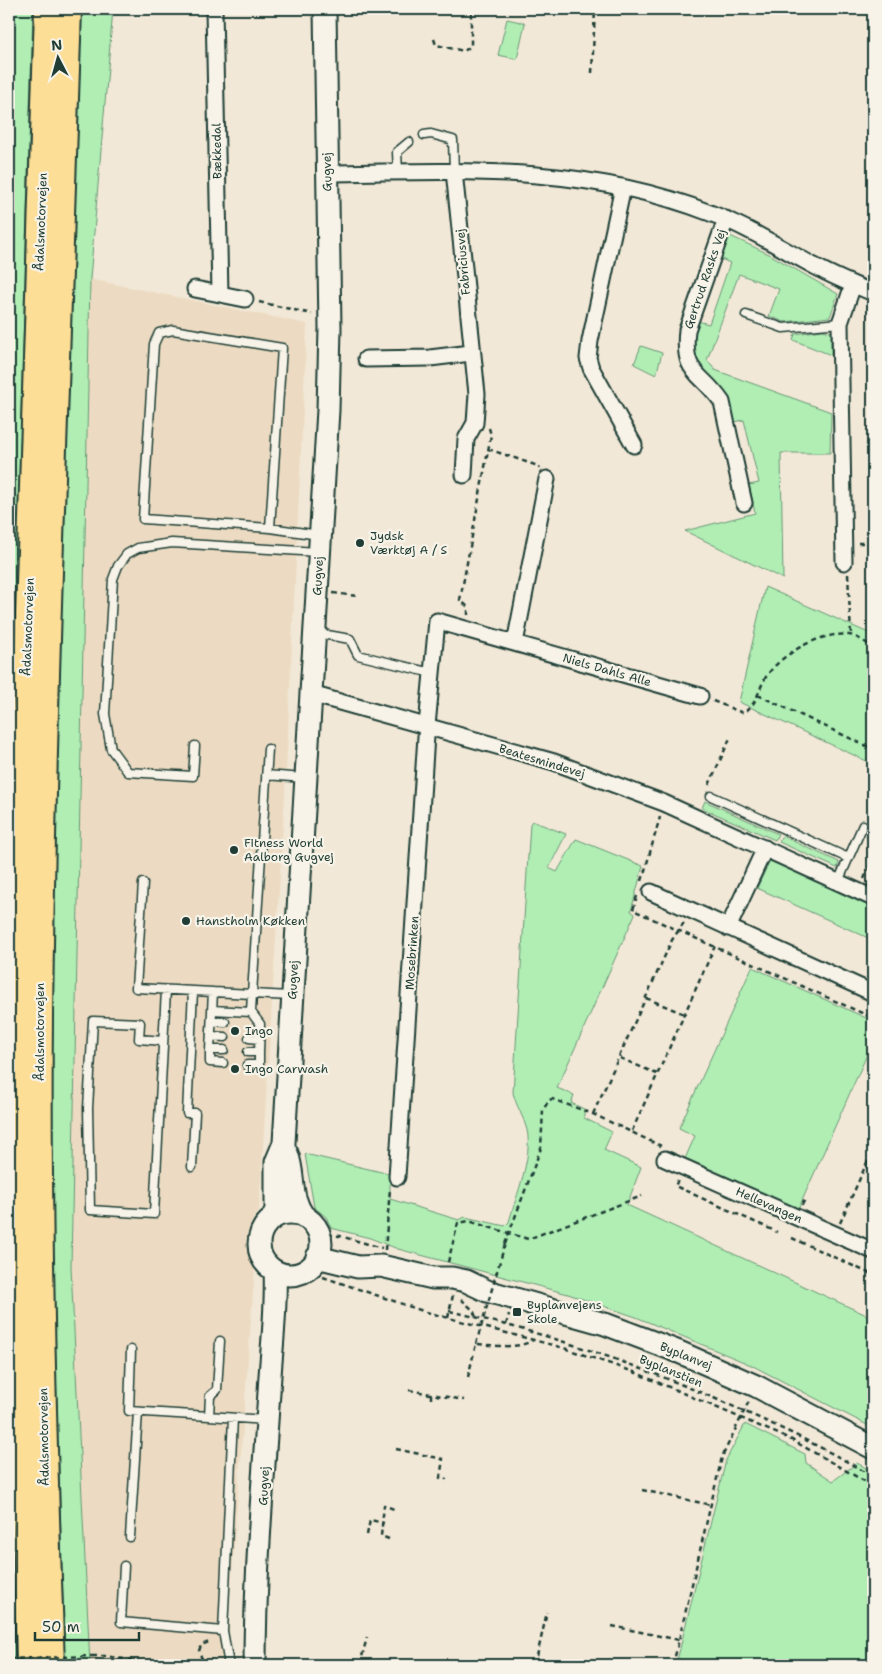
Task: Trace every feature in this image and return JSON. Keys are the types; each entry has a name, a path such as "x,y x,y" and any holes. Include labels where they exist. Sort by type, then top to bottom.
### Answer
{"highway":[{"name":"Ådalsmotorvejen","path":"30,1665 20,1305 18,1080 23,785 48,9"},
{"name":"Ådalsmotorvejen","path":"51,1665 41,1293 39,1019 50,504 68,9"}],"street":[{"name":"Bækkedal","path":"214,9 220,294"},
{"name":"Gugvej","path":"271,1220 276,1210 276,1162 284,1143 328,410 330,315 325,9"},
{"name":"Fabriciusvej","path":"454,171 471,353 476,368 475,423 466,439 464,475"},
{"name":"Gertrud Rasks Vej","path":"328,173 521,172 623,187 666,198 726,219 853,285 873,293"},
{"path":"623,187 588,358 591,368 634,446"},
{"name":"Gertrud Rasks Vej","path":"726,219 687,330 685,349 690,367 700,380 715,392 722,402 744,504"},
{"path":"844,562 840,323 853,285"},
{"path":"195,289 245,299"},
{"path":"366,360 430,358 471,353"},
{"path":"515,643 547,479"},
{"name":"Niels Dahls Alle","path":"426,728 436,621 700,696"},
{"name":"Beatesmindevej","path":"311,694 426,728 554,762 664,803 873,898"},
{"name":"Mosebrinken","path":"397,1177 426,728"},
{"path":"728,928 765,848"},
{"path":"651,892 873,993"},
{"name":"Gugvej","path":"284,1143 291,1163 294,1198 304,1217"},
{"name":"Hellevangen","path":"665,1159 873,1252"},
{"path":"286,1213 304,1217 316,1229 303,1263 263,1259 260,1251 261,1234 271,1220 286,1213"},
{"name":"Byplanvej","path":"303,1263 362,1254 383,1258 440,1272 488,1291 605,1324 679,1352 756,1386 873,1448"},
{"name":"Gugvej","path":"255,1665 272,1338 277,1306 303,1263"},
{"name":"Byplanvej","path":"440,1272 456,1289 488,1291"}],"lane":[{"path":"424,135 431,134 453,140 454,171"},
{"path":"398,172 398,152 409,142"},
{"path":"746,315 782,328 840,323"},
{"path":"270,528 282,348 173,330 159,333 154,344 144,519 270,528 320,544"},
{"path":"195,746 193,776 128,772 111,749 105,714 113,579 118,566 127,554 138,548 172,543 320,544"},
{"path":"315,633 350,639 358,656 432,673"},
{"path":"247,1065 259,1065 260,1024 251,1012 268,749"},
{"path":"266,775 306,778"},
{"path":"711,796 848,858"},
{"path":"838,882 863,825"},
{"path":"143,883 136,988 292,996"},
{"path":"163,1041 139,1039 140,1023 93,1021 88,1108 90,1210 154,1214 166,990"},
{"path":"192,1167 195,1113 187,1113 193,991"},
{"path":"213,992 210,1062 223,1063"},
{"path":"212,1010 251,1012"},
{"path":"212,1021 225,1022"},
{"path":"249,1024 260,1024"},
{"path":"211,1036 225,1037"},
{"path":"249,1038 259,1039"},
{"path":"210,1050 224,1050"},
{"path":"248,1052 259,1052"},
{"path":"209,1416 210,1396 217,1390 220,1341"},
{"path":"131,1350 129,1411 267,1420"},
{"path":"130,1537 138,1412"},
{"path":"229,1665 223,1631 233,1418"},
{"path":"124,1566 121,1622 223,1631"}],"path":[{"path":"434,39 436,45 464,51 471,46 472,9"},
{"path":"592,73 595,9"},
{"path":"245,299 310,314 330,315"},
{"path":"465,629 468,607 460,600 491,435 488,425 476,414"},
{"path":"488,449 538,466 547,479"},
{"path":"844,562 848,567 851,635"},
{"path":"317,590 357,596"},
{"path":"700,696 744,713 753,707 767,675 781,660 812,642 836,634 851,635 873,647"},
{"path":"758,695 873,749"},
{"path":"711,796 708,788 731,736"},
{"path":"858,891 873,858"},
{"path":"594,1114 672,940 680,931 690,910"},
{"path":"680,931 873,1018"},
{"path":"632,1131 715,946"},
{"path":"646,998 684,1014"},
{"path":"619,1057 657,1074"},
{"path":"468,1377 508,1233 541,1148 543,1110 549,1100 552,1099 594,1114 661,1144 665,1159"},
{"path":"848,1227 840,1223 873,1149"},
{"path":"684,1167 675,1186 777,1232"},
{"path":"865,1167 873,1171"},
{"path":"383,1258 390,1174 397,1177"},
{"path":"440,1272 458,1222 468,1221 528,1240 642,1196"},
{"path":"792,1238 873,1275"},
{"path":"303,1263 330,1281 433,1314 533,1340 634,1372 792,1440 873,1486"},
{"path":"456,1289 458,1297 473,1310 476,1317"},
{"name":"Byplanstien","path":"449,1311 568,1343 636,1366 796,1434 873,1478"},
{"path":"476,1344 515,1346 533,1340"},
{"path":"673,1665 722,1457 756,1386"},
{"path":"409,1390 464,1400"},
{"path":"431,1394 431,1399"},
{"path":"396,1448 443,1459 440,1478 447,1479"},
{"path":"642,1490 711,1505"},
{"path":"389,1539 382,1536 384,1505 396,1510"},
{"path":"366,1535 370,1520 384,1523"},
{"path":"535,1665 547,1612"},
{"path":"612,1626 679,1640"},
{"path":"360,1665 367,1637"},
{"path":"215,1642 207,1642 201,1645 199,1651 203,1662 209,1664 300,1665"},
{"path":"9,1659 105,1656 160,1665"},
{"path":"221,1659 221,1665"}],"shaded area":[{"path":"90,279 307,324 285,795 259,1210 250,1225 247,1238 248,1253 255,1267 229,1612 230,1665 90,1665 71,1267"}],"green space":[{"path":"9,9 33,9 9,820"},
{"path":"79,9 113,9 90,279 71,1267 90,1665 65,1665 54,1286 52,1134 53,927"},
{"path":"507,19 525,23 517,59 498,55"},
{"path":"728,235 769,254 838,294 830,317 784,322 769,316 779,289 739,274 707,360 715,370 831,412 830,453 781,453 783,579 685,531 755,513 749,485 759,483 744,420 734,422 694,354 694,336 697,321 709,324 730,263 719,258"},
{"path":"823,330 831,332 831,355 793,340 795,334"},
{"path":"641,346 662,353 656,375 634,364"},
{"path":"765,587 873,635 873,764 739,702"},
{"path":"705,801 778,834 775,840 702,808"},
{"path":"532,821 566,834 549,868 557,872 576,839 643,866 631,911 635,914 557,1088 574,1095 571,1103 584,1109 584,1118 612,1132 604,1150 641,1167 627,1205 873,1318 873,1428 751,1365 636,1317 568,1294 398,1249 370,1238 331,1228 326,1217 314,1207 305,1154 390,1174 390,1199 459,1220 465,1217 505,1226 509,1222 528,1152 527,1130 513,1093 530,824"},
{"path":"782,836 839,862 837,868 779,842"},
{"path":"770,860 873,906 873,940 757,888"},
{"path":"752,967 873,1021 873,1041 797,1212 684,1161 695,1136 679,1128"},
{"path":"745,1424 805,1454 806,1463 833,1481 857,1463 873,1472 873,1665 676,1665 726,1460"},
{"path":"9,1451 14,1638 15,1665 9,1665"}],"place":[{"name":"Jydsk Værktøj A / S","path":"360,543"},
{"name":"Fitness World Aalborg Gugvej","path":"234,850"},
{"name":"Hanstholm Køkken","path":"186,921"},
{"name":"Ingo","path":"235,1031"},
{"name":"Ingo Carwash","path":"235,1069"},
{"name":"Byplanvejens Skole","path":"517,1312"}]}
